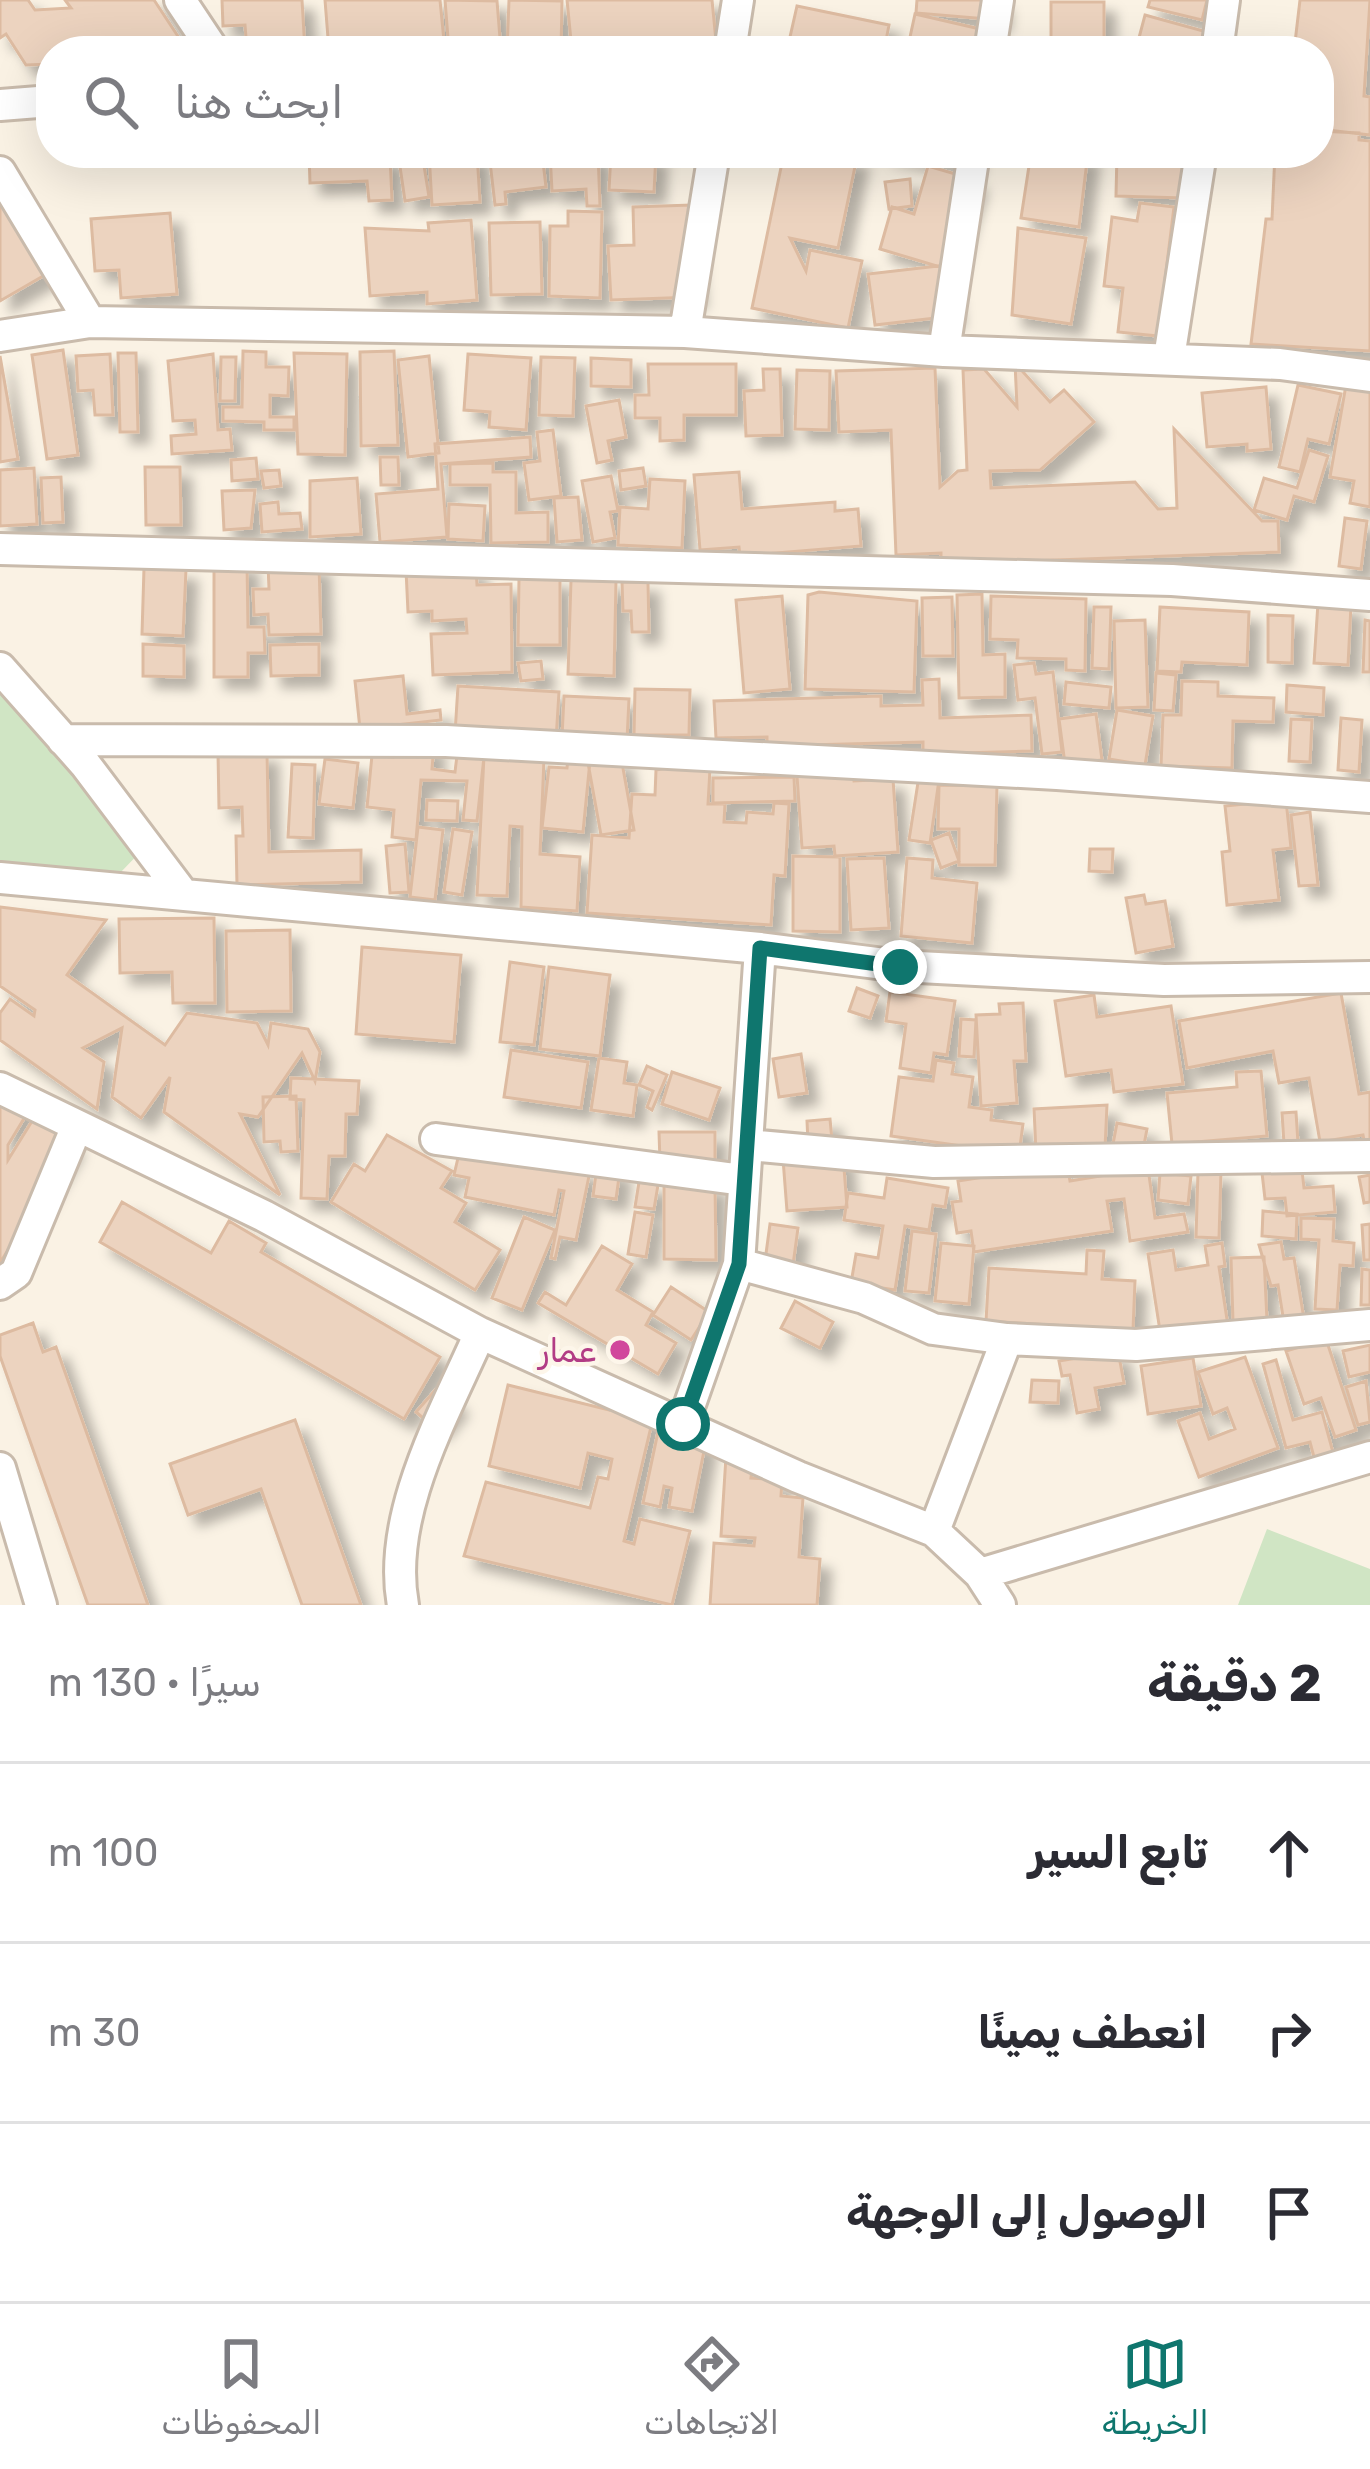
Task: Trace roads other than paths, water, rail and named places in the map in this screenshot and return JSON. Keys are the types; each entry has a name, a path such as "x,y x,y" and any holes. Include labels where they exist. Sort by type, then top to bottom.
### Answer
{"street":[{"path":"180,0 204,36"},
{"path":"732,36 738,0"},
{"path":"992,36 998,0"},
{"path":"1218,36 1224,0"},
{"path":"0,105 36,102"},
{"path":"685,332 712,168"},
{"path":"944,351 972,168"},
{"path":"1169,358 1199,168"},
{"path":"0,172 90,322"},
{"path":"0,336 90,322 685,332 944,351 1169,358 1370,376"},
{"path":"0,549 1172,580 1370,595"},
{"path":"0,668 63,740 183,894"},
{"path":"63,740 446,741 1057,773 1370,797"},
{"path":"0,878 760,948 900,967 1164,980 1370,977"},
{"path":"683,1424 739,1264 760,948"},
{"path":"0,1088 264,1216 480,1333 934,1531 980,1574 1000,1605"},
{"path":"0,1284 16,1273 77,1126"},
{"path":"436,1139 743,1180"},
{"path":"749,1145 934,1162 1370,1156"},
{"path":"739,1264 864,1298 934,1329 1007,1339 1136,1345 1370,1325"},
{"path":"403,1605 403,1541 417,1486 480,1333"},
{"path":"934,1531 1007,1339"},
{"path":"980,1574 1370,1457"},
{"path":"0,1468 41,1605"}],"place":[{"name":"عمار","path":"620,1350"}]}
